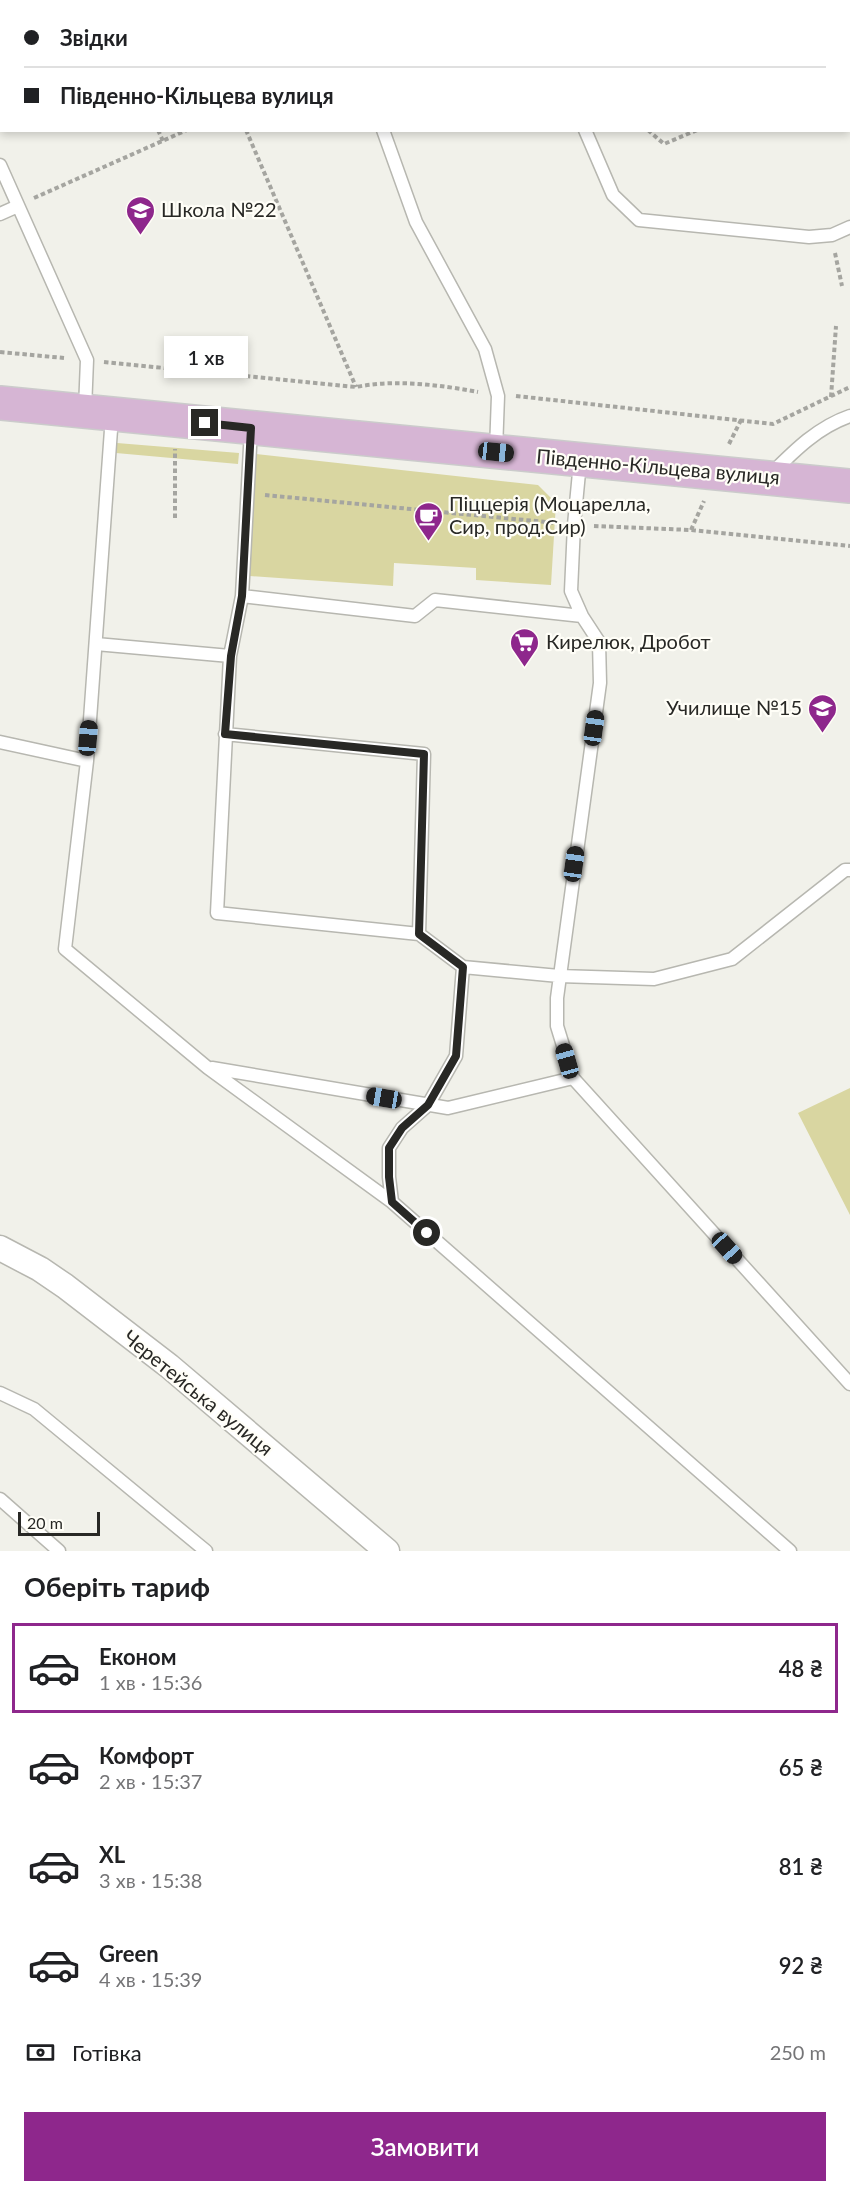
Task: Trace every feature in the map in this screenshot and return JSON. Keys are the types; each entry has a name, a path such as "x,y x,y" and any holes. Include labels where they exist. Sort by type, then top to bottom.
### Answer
{"main road":[{"name":"Південно-Кільцева вулиця","path":"0,403 850,486"}],"street":[{"name":"Черетейська вулиця","path":"0,1248 40,1269 169,1366 387,1551"}],"lane":[{"path":"384,132 416,222 484,349 498,396 496,452"},
{"path":"586,132 613,195 639,220 809,237 832,235 850,227"},
{"path":"0,165 87,360 99,413 96,644 87,761 65,950 208,1068 392,1202 790,1551"},
{"path":"0,214 18,206"},
{"path":"766,478 804,441 850,416"},
{"path":"251,428 242,596 231,656 225,734 217,913 419,934 463,967 559,976 654,979 732,959 845,870 850,870"},
{"path":"580,461 571,591 582,616 599,642 600,683 559,976 557,1026 573,1078 850,1384"},
{"path":"242,596 415,616 435,600 582,616"},
{"path":"96,644 231,656"},
{"path":"225,734 424,754 419,934"},
{"path":"0,742 87,761"},
{"path":"392,1202 389,1148 402,1128 428,1105 456,1056 463,967"},
{"path":"208,1068 448,1108 573,1078"},
{"path":"0,1393 34,1409 206,1551"},
{"path":"0,1499 59,1551"}],"path":[{"path":"159,132 163,141"},
{"path":"18,206 183,132"},
{"path":"247,132 356,387"},
{"path":"650,132 664,144 692,132"},
{"path":"832,235 842,286"},
{"path":"831,397 836,326"},
{"path":"0,352 356,387 378,383 457,388 498,396 528,396 773,424 850,387"},
{"path":"175,445 175,518"},
{"path":"249,494 574,525 691,530 850,546"}],"shaded area":[{"path":"117,443 239,453 238,464 116,453"},
{"path":"256,454 538,485 556,503 551,585 476,580 476,568 394,563 393,586 250,576"},
{"path":"850,1088 850,1215 798,1113"}],"place":[{"name":"Школа №22","path":"140,236"},
{"name":"Піццерія (Моцарелла, Сир, прод.Сир)","path":"428,542"},
{"name":"Кирелюк, Дробот","path":"525,668"},
{"name":"Училище №15","path":"823,734"}],"route":[{"path":"205,423 251,428 242,596 231,656 225,734 424,754 419,934 463,967 456,1056 428,1105 402,1128 389,1148 392,1202 427,1233"}]}
